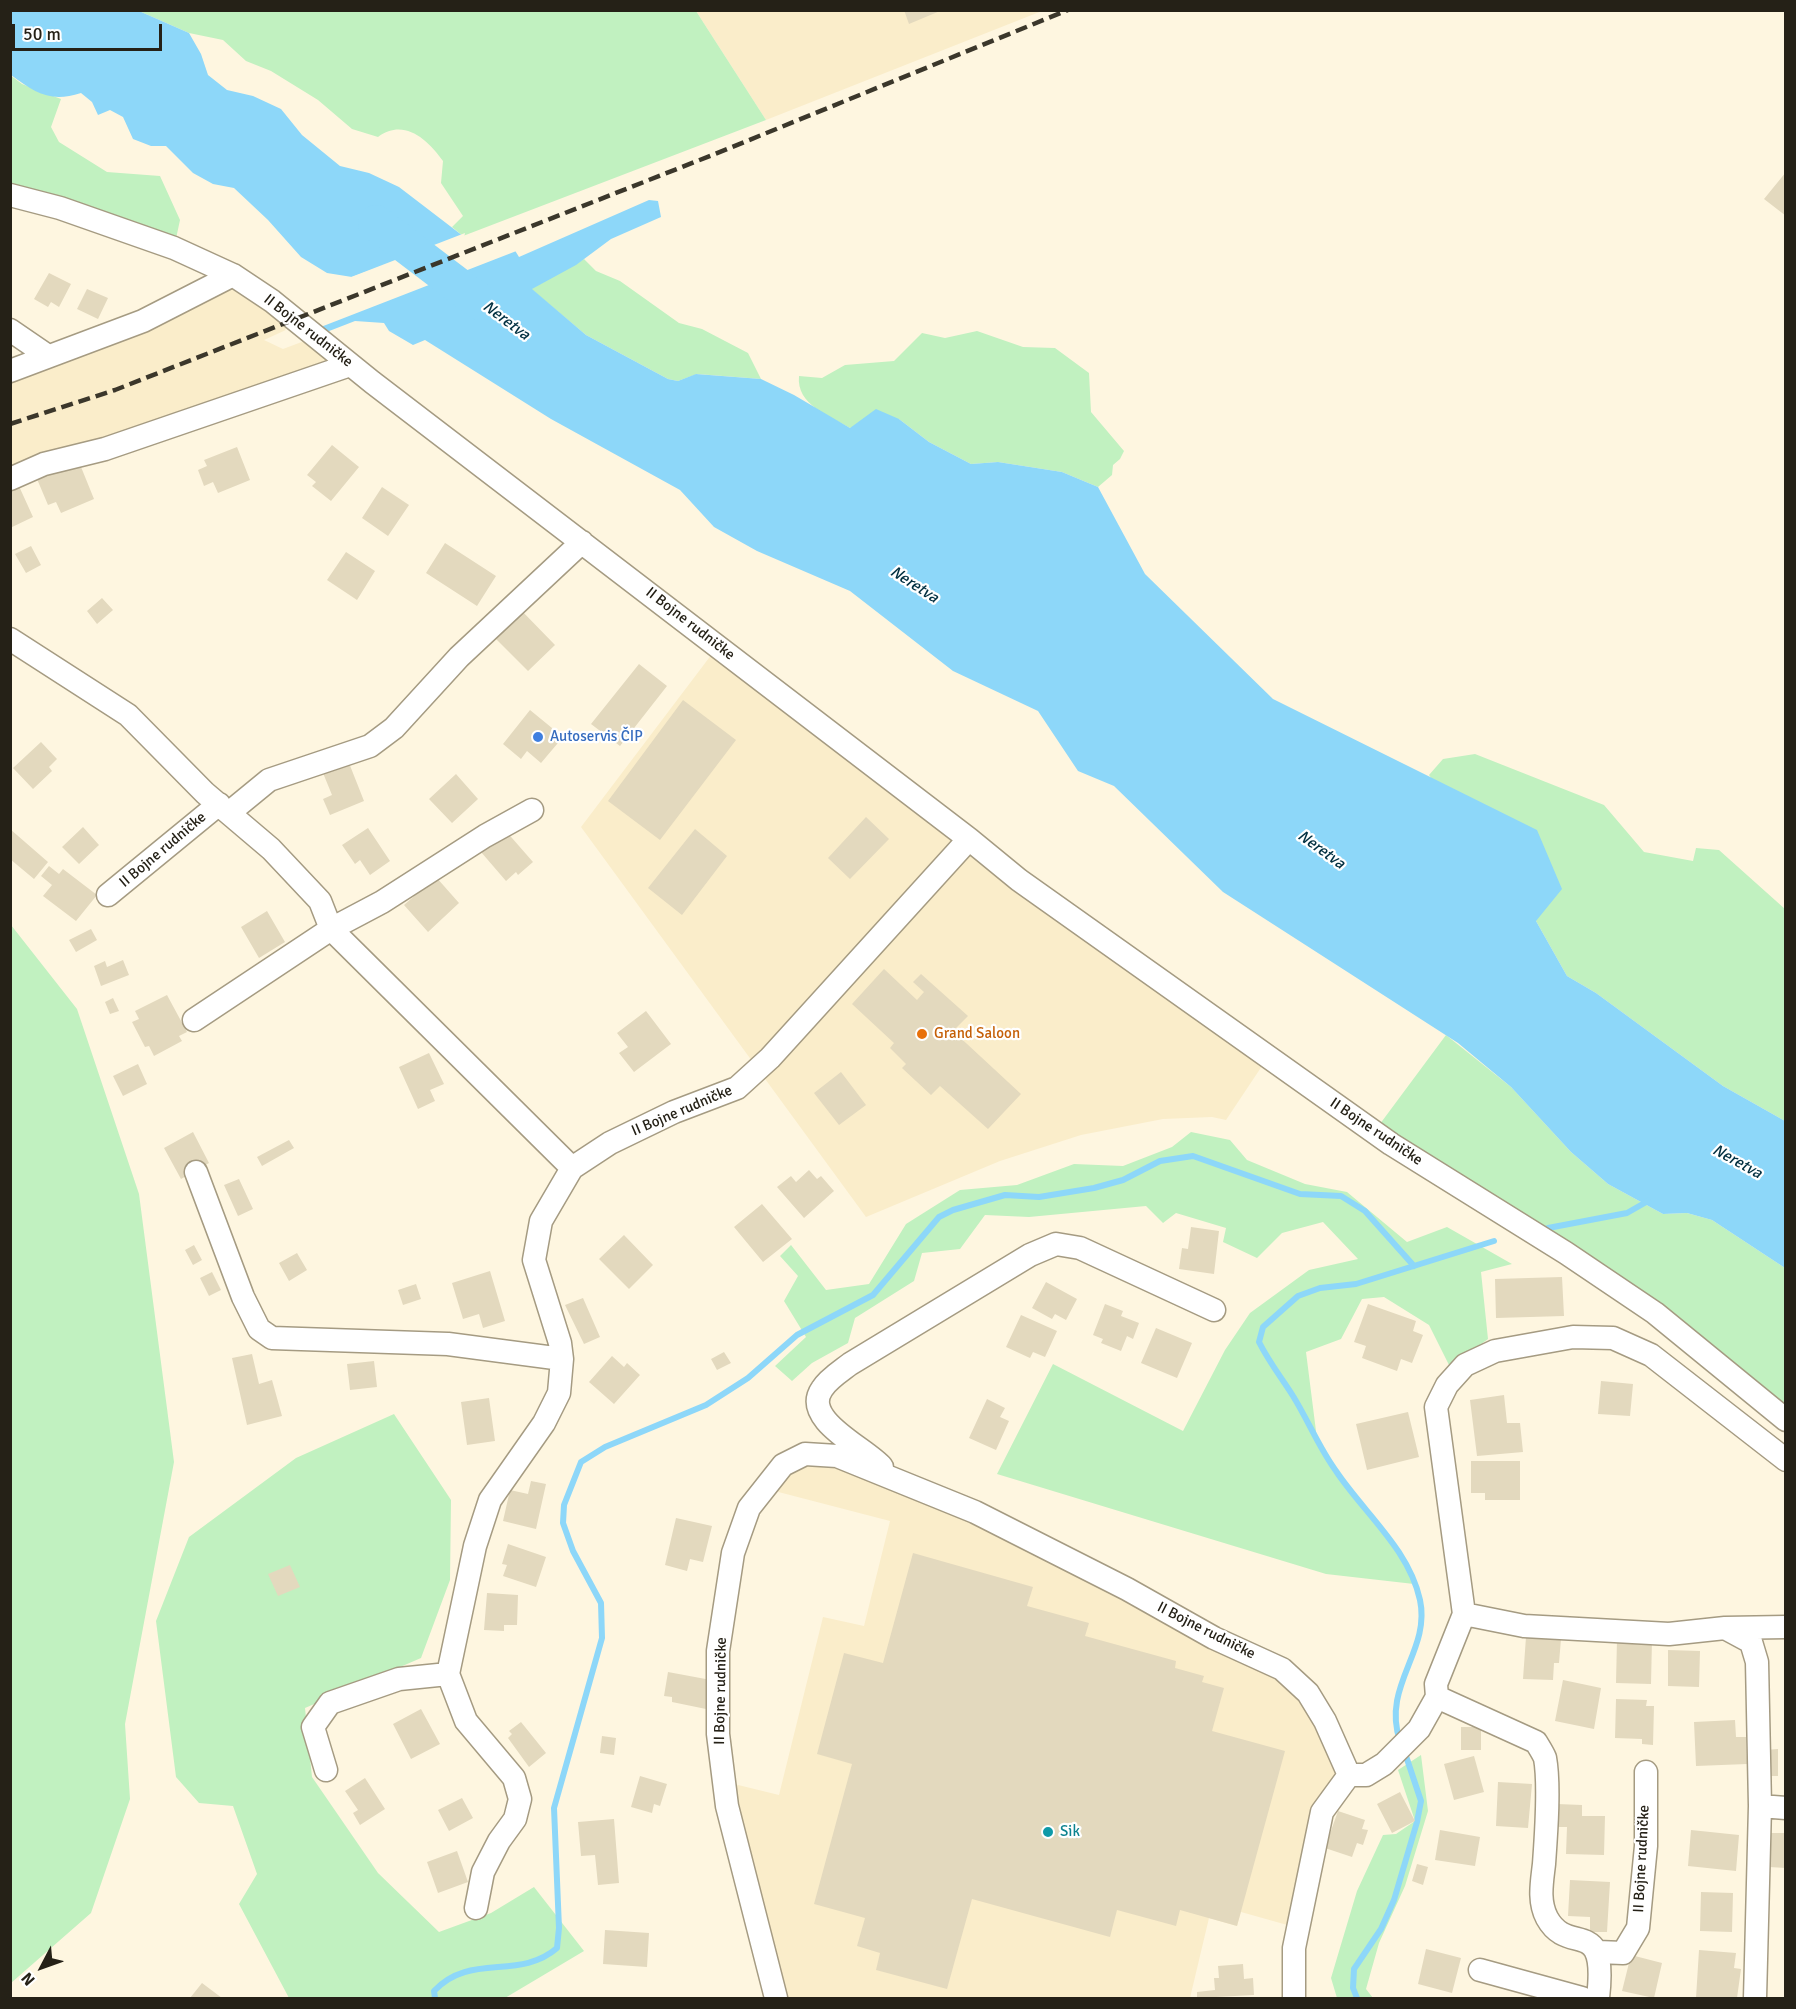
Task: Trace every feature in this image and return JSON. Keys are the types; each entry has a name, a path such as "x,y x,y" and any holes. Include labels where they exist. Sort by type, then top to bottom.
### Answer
{"street":[{"name":"II Bojne rudničke","path":"10,195 60,208 174,248 233,275 272,301 350,365 969,839 1019,880 1391,1144 1566,1253 1654,1313 1785,1420"},
{"path":"10,371 143,321 233,275"},
{"path":"10,330 48,356"},
{"path":"10,479 44,464 105,449 350,365"},
{"name":"II Bojne rudničke","path":"108,896 224,808 270,780 370,746 394,728 459,657 582,542"},
{"name":"II Bojne rudničke","path":"10,639 128,715 224,808 271,849 320,901 331,929"},
{"path":"194,1020 331,929 382,902 484,836 532,810"},
{"name":"II Bojne rudničke","path":"448,1674 475,1546 490,1500 544,1423 559,1393 562,1359 560,1343 534,1260 541,1221 572,1168 610,1143 674,1112 737,1088 770,1058 969,839"},
{"path":"331,929 572,1168"},
{"path":"196,1172 243,1297 259,1329 272,1338 448,1344 562,1359"},
{"name":"II Bojne rudničke","path":"885,1476 876,1460 830,1426 819,1410 819,1395 824,1386 850,1364 1030,1255 1056,1244 1080,1248 1214,1310"},
{"path":"1294,1998 1294,1947 1322,1812 1349,1775 1366,1775 1401,1748 1419,1729 1437,1697 1436,1684 1464,1614 1436,1407 1448,1385 1465,1365 1495,1351 1573,1337 1613,1338 1651,1355 1785,1460"},
{"name":"II Bojne rudničke","path":"776,1998 727,1806 718,1734 718,1651 734,1553 749,1508 783,1465 805,1454 837,1456 975,1512 1127,1589 1214,1638 1282,1669 1308,1693 1325,1721 1349,1775"},
{"path":"1464,1614 1524,1626 1669,1634 1725,1628 1785,1628"},
{"path":"1725,1628 1751,1642 1757,1662 1760,1806 1755,1998"},
{"path":"326,1770 313,1727 330,1703 399,1679 448,1674 466,1721 514,1778 520,1799 515,1819 498,1841 483,1872 476,1908"},
{"path":"1437,1697 1536,1742 1545,1757 1546,1829 1541,1901 1548,1919 1560,1932 1583,1939 1598,1952 1602,1969 1598,1998"},
{"name":"II Bojne rudničke","path":"1598,1952 1623,1953 1638,1928 1646,1846 1646,1772"},
{"path":"1760,1806 1785,1808"},
{"path":"1480,1970 1582,1998"}],"shaded area":[{"path":"696,11 1042,11 766,120"},
{"path":"233,275 272,301 288,329 264,340 283,349 315,337 350,365 11,474 11,371"},
{"path":"718,646 1268,1057 1226,1120 1212,1117 1163,1119 1081,1135 1000,1161 866,1217 581,827"},
{"path":"837,1456 1282,1669 1325,1721 1339,1787 1298,1928 1241,1912 1237,1926 1209,1918 1190,1998 776,1998 730,1783 779,1795 823,1617 864,1626 890,1521 763,1488 783,1465"}],"green space":[{"path":"139,11 696,11 766,120 463,236 452,227 463,216 441,183 443,161 422,139 406,130 388,132 378,137 352,129 318,100 271,71 246,61 223,40 189,33"},
{"path":"10,75 22,84 61,99 51,127 59,142 107,172 160,176 180,220 174,248 11,195"},
{"path":"584,259 596,271 620,281 679,323 702,329 748,353 761,379 697,374 678,381 668,379 586,335 531,289"},
{"path":"977,331 1023,347 1055,348 1089,373 1091,412 1124,451 1113,465 1112,475 1098,487 1062,472 998,462 971,464 929,442 899,419 850,428 824,414 803,395 799,376 822,378 845,365 894,361 922,333 945,338"},
{"path":"1475,754 1604,805 1644,852 1693,861 1696,848 1719,850 1785,909 1785,1121 1723,1086 1596,993 1567,976 1536,921 1429,775 1443,759"},
{"path":"11,925 77,1009 139,1194 174,1462 125,1724 130,1799 91,1913 11,1983"},
{"path":"1446,1035 1511,1087 1571,1152 1608,1184 1663,1214 1687,1213 1712,1220 1785,1268 1785,1420 1654,1313 1374,1132"},
{"path":"1191,1132 1230,1140 1247,1160 1305,1184 1347,1192 1407,1242 1447,1227 1512,1264 1481,1272 1488,1339 1450,1367 1429,1325 1384,1297 1362,1299 1341,1339 1306,1352 1317,1439 1335,1470 1406,1560 1414,1584 1326,1574 997,1474 1053,1364 1183,1431 1225,1350 1250,1313 1309,1270 1358,1259 1323,1222 1282,1233 1257,1258 1223,1242 1226,1228 1176,1213 1163,1223 1146,1206 1029,1217 985,1215 960,1249 922,1253 914,1281 855,1318 848,1343 812,1363 792,1381 775,1366 806,1337 784,1301 798,1276 780,1256 791,1245 826,1290 869,1284 906,1224 960,1190 1017,1185 1074,1164 1123,1166 1172,1147"},
{"path":"394,1414 451,1500 450,1580 421,1658 305,1708 312,1777 378,1873 439,1932 491,1913 534,1887 584,1951 505,1998 289,1998 239,1904 257,1874 233,1806 199,1803 176,1777 156,1621 189,1537 296,1458"},
{"path":"1421,1755 1428,1811 1405,1886 1379,1943 1366,1989 1373,1998 1337,1998 1331,1978 1357,1891 1383,1835 1396,1834 1415,1821 1398,1770"}],"water":[{"path":"11,11 139,11 189,33 201,54 208,75 227,90 253,96 281,109 302,135 340,166 369,173 399,187 463,236 352,277 327,273 301,257 268,220 234,188 213,184 193,173 166,146 151,146 133,139 123,117 110,110 98,115 92,102 81,93 60,97 44,94 28,87 11,75"},
{"path":"649,200 658,201 661,217 611,239 576,265 532,289 586,335 668,379 678,381 696,374 761,379 794,395 850,428 876,409 899,419 929,442 971,464 998,462 1062,472 1098,487 1145,574 1273,699 1537,830 1562,889 1536,921 1567,976 1596,993 1723,1086 1785,1121 1785,1268 1712,1220 1687,1213 1663,1214 1608,1184 1571,1152 1511,1087 1458,1043 1223,892 1114,786 1078,771 1038,711 953,671 850,591 757,551 714,527 680,490 551,419 425,340 413,345 389,331 384,323 355,321 306,340 288,329 496,258 511,244 519,257"}],"pier":[{"path":"465,233 464,238 353,280 346,279"},
{"path":"510,241 519,250 295,337 285,330 287,326 489,251 496,255"}],"building":[{"path":"904,10 940,10 940,11 909,24"},
{"path":"1786,172 1786,216 1764,199"},
{"path":"49,273 71,284 59,307 51,302 48,307 34,299"},
{"path":"87,289 108,298 98,319 77,309"},
{"path":"332,445 359,467 331,501 312,486 316,482 307,475"},
{"path":"237,447 250,480 218,493 213,482 204,486 198,470 207,466 204,460"},
{"path":"79,462 94,499 61,513 56,502 48,505 37,479"},
{"path":"18,484 33,517 10,528 10,488"},
{"path":"382,487 409,505 388,536 362,518"},
{"path":"445,543 496,576 477,606 426,573"},
{"path":"31,546 41,565 26,573 15,554"},
{"path":"346,552 375,571 357,600 327,580"},
{"path":"102,598 113,610 97,624 87,611"},
{"path":"519,608 555,645 528,671 492,635"},
{"path":"639,664 667,686 620,746 591,724"},
{"path":"683,700 736,740 660,840 608,801"},
{"path":"530,710 563,737 541,763 527,751 521,759 503,744"},
{"path":"41,742 57,759 49,767 52,771 33,789 13,768"},
{"path":"349,763 364,801 330,815 323,799 332,795 323,773"},
{"path":"456,774 478,799 452,823 429,799"},
{"path":"866,817 889,839 850,879 828,858"},
{"path":"83,827 99,845 79,864 62,847"},
{"path":"368,828 390,861 370,875 360,860 355,864 342,845"},
{"path":"10,829 48,862 34,879 10,859"},
{"path":"695,829 727,856 682,915 648,888"},
{"path":"505,830 533,862 518,875 516,872 506,881 481,852"},
{"path":"49,866 59,874 63,869 97,895 76,921 43,896 52,885 41,876"},
{"path":"436,877 459,903 428,932 404,905"},
{"path":"267,911 285,942 259,958 241,927"},
{"path":"91,929 97,940 76,952 69,940"},
{"path":"123,960 129,975 101,986 94,966 105,961 107,967"},
{"path":"884,969 917,1000 924,992 913,982 921,974 968,1016 953,1031 1021,1094 988,1129 940,1086 931,1095 902,1068 906,1064 890,1048 894,1043 852,1004"},
{"path":"167,995 187,1032 179,1036 182,1041 154,1056 149,1046 145,1047 132,1022 139,1019 135,1011"},
{"path":"113,998 119,1011 110,1014 105,1002"},
{"path":"646,1011 671,1044 634,1072 619,1053 628,1047 617,1033"},
{"path":"429,1053 444,1084 430,1090 435,1101 418,1109 399,1067"},
{"path":"138,1064 147,1084 123,1096 113,1076"},
{"path":"841,1072 866,1105 839,1125 814,1093"},
{"path":"193,1132 209,1163 181,1179 164,1148"},
{"path":"289,1140 294,1148 262,1166 257,1157"},
{"path":"809,1170 817,1179 821,1176 834,1191 804,1218 777,1187 791,1176 796,1182"},
{"path":"239,1179 253,1209 238,1216 224,1185"},
{"path":"762,1204 792,1239 763,1262 734,1227"},
{"path":"1191,1227 1219,1231 1214,1274 1179,1269 1182,1248 1188,1249"},
{"path":"624,1235 653,1265 629,1289 599,1259"},
{"path":"194,1245 202,1260 193,1265 185,1250"},
{"path":"297,1253 307,1270 289,1281 279,1263"},
{"path":"490,1271 505,1321 483,1328 479,1314 463,1319 452,1283"},
{"path":"212,1272 221,1290 209,1296 200,1278"},
{"path":"1562,1277 1564,1316 1496,1318 1495,1279"},
{"path":"1046,1282 1077,1299 1066,1320 1055,1314 1052,1319 1032,1308"},
{"path":"416,1284 421,1299 403,1305 398,1290"},
{"path":"583,1298 600,1337 584,1344 565,1305"},
{"path":"1105,1304 1123,1311 1121,1316 1139,1323 1133,1339 1127,1336 1121,1351 1101,1343 1103,1339 1093,1335"},
{"path":"1368,1304 1416,1321 1413,1331 1423,1335 1412,1363 1401,1359 1397,1371 1362,1358 1366,1346 1354,1342"},
{"path":"1021,1315 1057,1331 1045,1357 1033,1352 1030,1358 1006,1347"},
{"path":"1156,1328 1192,1343 1177,1378 1141,1363"},
{"path":"724,1352 731,1363 717,1370 711,1359"},
{"path":"252,1354 259,1384 272,1380 282,1416 247,1425 232,1358"},
{"path":"612,1356 624,1367 627,1363 640,1375 614,1404 589,1382"},
{"path":"374,1361 377,1387 350,1390 347,1364"},
{"path":"1601,1381 1633,1384 1630,1416 1598,1414"},
{"path":"1504,1395 1507,1423 1520,1423 1523,1452 1477,1456 1470,1400"},
{"path":"489,1398 495,1441 467,1445 461,1402"},
{"path":"987,1399 1005,1408 1000,1417 1009,1421 996,1450 969,1438"},
{"path":"1408,1412 1419,1457 1367,1470 1356,1424"},
{"path":"1471,1461 1520,1461 1520,1500 1485,1500 1485,1493 1471,1493"},
{"path":"531,1481 546,1484 536,1529 503,1521 510,1490 528,1494"},
{"path":"676,1518 712,1526 703,1562 690,1559 687,1571 665,1565"},
{"path":"508,1544 546,1557 536,1587 503,1576 507,1565 502,1564"},
{"name":"Sik","path":"913,1553 1033,1587 1027,1606 1089,1623 1085,1636 1176,1661 1175,1668 1204,1676 1202,1682 1224,1688 1212,1731 1285,1751 1237,1926 1180,1910 1176,1926 1117,1910 1110,1937 972,1899 947,1989 876,1970 880,1953 857,1946 865,1918 814,1904 852,1764 817,1754 844,1653 883,1663"},
{"path":"290,1565 300,1587 278,1596 268,1574"},
{"path":"487,1593 518,1595 517,1625 504,1625 504,1631 484,1630"},
{"path":"1526,1637 1561,1639 1559,1663 1554,1663 1553,1680 1523,1679"},
{"path":"1617,1639 1652,1640 1651,1684 1616,1683"},
{"path":"1668,1650 1700,1651 1699,1687 1668,1686"},
{"path":"668,1672 711,1680 706,1709 672,1702 672,1697 664,1696"},
{"path":"1563,1680 1601,1688 1594,1729 1555,1721"},
{"path":"1616,1699 1647,1700 1646,1706 1654,1706 1653,1745 1642,1744 1642,1739 1615,1738"},
{"path":"421,1709 440,1744 411,1759 393,1724"},
{"path":"1735,1720 1736,1737 1746,1737 1747,1764 1696,1766 1694,1722"},
{"path":"521,1722 546,1753 529,1767 508,1738 512,1734 509,1731"},
{"path":"1461,1727 1481,1727 1481,1750 1461,1750"},
{"path":"602,1736 616,1738 614,1755 600,1753"},
{"path":"1778,1749 1778,1776 1765,1776 1765,1750"},
{"path":"1474,1756 1484,1792 1454,1800 1444,1764"},
{"path":"640,1776 667,1784 660,1806 654,1804 652,1813 631,1807"},
{"path":"365,1778 385,1809 360,1825 353,1813 358,1810 345,1791"},
{"path":"1498,1782 1532,1784 1528,1828 1496,1826"},
{"path":"1400,1792 1415,1821 1392,1833 1377,1804"},
{"path":"462,1798 473,1818 449,1831 438,1810"},
{"path":"1557,1804 1582,1805 1582,1816 1605,1816 1604,1855 1566,1854 1567,1827 1556,1827"},
{"path":"1338,1811 1365,1820 1362,1829 1368,1830 1363,1845 1357,1843 1352,1857 1325,1848"},
{"path":"614,1819 619,1883 598,1885 595,1855 581,1856 578,1822"},
{"path":"1440,1830 1480,1837 1475,1866 1435,1860"},
{"path":"1691,1830 1739,1835 1736,1871 1688,1866"},
{"path":"1770,1833 1786,1833 1786,1868 1769,1867"},
{"path":"457,1851 468,1882 438,1893 427,1862"},
{"path":"1417,1864 1428,1867 1423,1885 1412,1881"},
{"path":"1570,1880 1610,1882 1607,1932 1590,1932 1590,1917 1568,1916"},
{"path":"1701,1892 1733,1893 1732,1932 1700,1931"},
{"path":"605,1930 649,1933 647,1967 603,1964"},
{"path":"1426,1949 1461,1958 1452,1993 1418,1984"},
{"path":"1699,1950 1736,1953 1734,1968 1741,1969 1737,1998 1696,1998"},
{"path":"1631,1955 1662,1963 1654,1998 1622,1991"},
{"path":"1243,1964 1244,1979 1253,1978 1254,1995 1197,1998 1197,1992 1215,1990 1214,1978 1219,1978 1218,1966"},
{"path":"202,1983 222,1998 190,1998"}],"waterway":[{"name":"Neretva","path":"376,223 480,302"},
{"path":"435,1998 434,1991 448,1979 463,1972 527,1963 542,1958 557,1948 559,1928 554,1808 602,1638 601,1603 573,1551 563,1523 564,1505 581,1462 605,1447 706,1405 748,1378 797,1335 873,1295 939,1217 953,1210 1005,1195 1039,1197 1094,1188 1123,1180 1160,1161 1193,1156 1300,1194 1341,1196 1365,1211 1414,1266"},
{"path":"1548,1228 1627,1213 1648,1201"},
{"path":"1400,1741 1396,1721 1397,1703 1419,1636 1422,1618 1420,1600 1414,1582 1396,1548 1330,1462 1259,1342 1263,1327 1298,1296 1320,1288 1356,1284 1494,1241"},
{"path":"1357,1998 1353,1988 1354,1969 1381,1929 1394,1900 1421,1801 1404,1750"}],"railway":[{"path":"10,424 115,390 715,154 1068,10"}],"place":[{"name":"Autoservis ČIP","path":"538,737"},
{"name":"Grand Saloon","path":"922,1034"},
{"name":"Sik","path":"1048,1832"}]}
